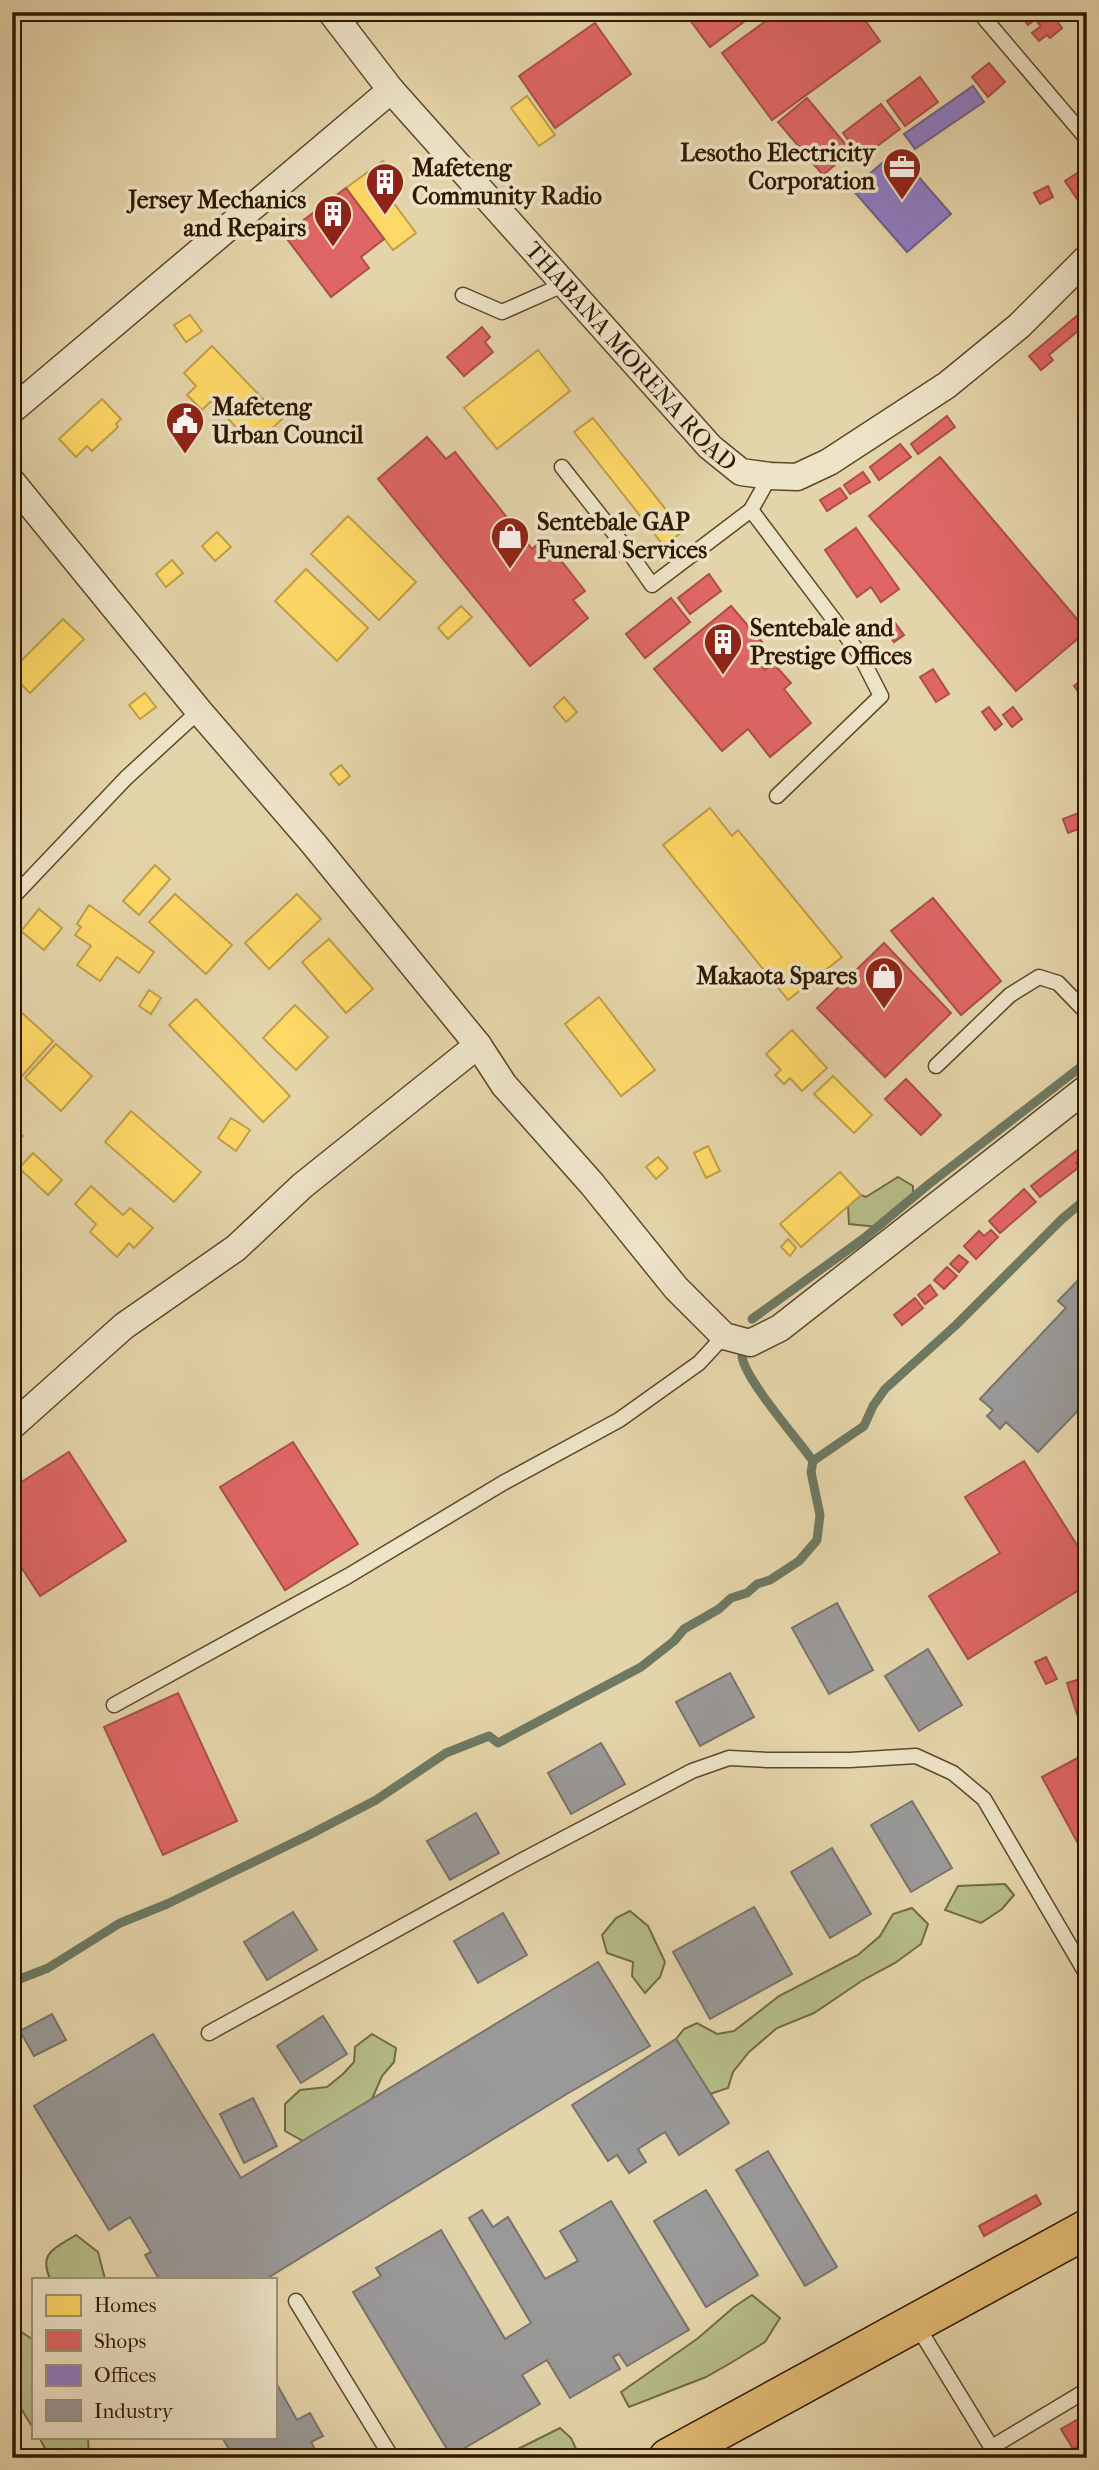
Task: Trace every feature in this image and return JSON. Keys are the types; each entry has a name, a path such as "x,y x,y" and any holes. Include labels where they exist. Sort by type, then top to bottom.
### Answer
{"main road":[{"path":"668,2458 1087,2229"}],"street":[{"name":"THABANA MORENA ROAD","path":"344,16 391,90 710,447 741,472 797,477 829,462 947,385 1019,326 1087,258"},
{"path":"12,410 391,90"},
{"path":"12,482 478,1045 504,1085 592,1184 676,1288 724,1336 750,1343 780,1328 1087,1088"},
{"path":"12,1426 124,1326 236,1248 302,1186 478,1045"}],"lane":[{"path":"979,12 1087,139"},
{"path":"463,295 502,312 565,284"},
{"path":"562,467 652,585 751,510 770,476"},
{"path":"751,510 859,653 881,696 777,796"},
{"path":"12,898 126,778 199,711"},
{"path":"936,1066 1010,995 1039,977 1058,983 1087,1013"},
{"path":"114,1705 348,1576 503,1483 619,1420 699,1363 724,1336"},
{"path":"209,2033 521,1861 692,1772 729,1758 850,1760 916,1756 953,1773 984,1799 1087,1975"},
{"path":"296,2301 392,2458"},
{"path":"915,2323 995,2452 1087,2390"}],"green space":[{"path":"898,1177 913,1186 913,1197 878,1227 849,1224 848,1206 861,1195 866,1197"},
{"path":"1005,1884 1014,1895 1002,1909 981,1923 945,1910 958,1886"},
{"path":"912,1908 928,1924 921,1944 814,2013 777,2028 749,2052 733,2072 728,2088 710,2094 676,2039 684,2029 697,2023 717,2034 734,2031 779,1996 858,1955 880,1936 893,1914"},
{"path":"630,1911 648,1926 665,1962 660,1977 645,1993 632,1976 633,1962 607,1953 602,1935 616,1918"},
{"path":"372,2034 396,2048 394,2062 382,2076 372,2099 303,2141 285,2131 285,2104 300,2090 327,2087 354,2062 355,2047"},
{"path":"76,2235 98,2252 105,2278 50,2278 46,2263 56,2248"},
{"path":"752,2295 780,2318 765,2342 706,2377 629,2407 621,2392 697,2339"},
{"path":"12,2326 32,2339 32,2426 12,2394"},
{"path":"560,2428 571,2438 578,2453 570,2458 488,2458 516,2450"},
{"path":"40,2438 88,2438 89,2458 50,2458"}],"building: Homes":[{"path":"527,96 555,135 539,146 511,108"},
{"name":"Mafeteng Community Radio","path":"383,161 404,188 390,198 416,233 393,250 346,188"},
{"path":"190,315 202,331 186,342 174,325"},
{"path":"212,346 282,419 254,446 211,401 202,410 187,395 196,386 184,373"},
{"path":"538,350 570,391 497,449 464,408"},
{"path":"102,399 121,419 116,424 118,427 92,451 87,446 76,457 59,439"},
{"path":"593,418 683,531 664,546 574,432"},
{"path":"348,516 416,582 379,620 311,554"},
{"path":"217,532 231,547 215,561 202,546"},
{"path":"172,560 183,573 166,587 156,574"},
{"path":"306,569 368,628 337,661 275,601"},
{"path":"461,606 472,617 448,639 438,628"},
{"path":"63,619 84,639 30,693 12,675 12,670"},
{"path":"145,693 156,707 140,719 129,705"},
{"path":"564,697 577,712 566,722 554,707"},
{"path":"341,765 350,776 339,785 330,774"},
{"path":"710,808 732,836 738,830 842,957 788,1000 663,845"},
{"path":"155,865 170,879 139,915 123,901"},
{"path":"175,894 232,945 206,974 149,922"},
{"path":"297,894 321,919 269,969 245,943"},
{"path":"89,905 154,952 139,973 117,957 100,981 77,965 91,946 75,935 81,927 77,924"},
{"path":"39,909 62,928 44,950 21,931"},
{"path":"329,939 373,989 346,1013 302,962"},
{"path":"149,990 161,998 151,1014 139,1006"},
{"path":"599,997 655,1070 621,1096 565,1024"},
{"path":"196,999 290,1096 263,1122 169,1025"},
{"path":"12,1004 53,1041 22,1076 12,1067"},
{"path":"295,1005 328,1037 296,1070 263,1038"},
{"path":"792,1030 827,1068 802,1091 790,1078 784,1084 775,1075 781,1070 766,1054"},
{"path":"56,1044 92,1076 61,1111 25,1078"},
{"path":"833,1076 872,1115 854,1133 814,1094"},
{"path":"131,1111 201,1172 174,1202 105,1142"},
{"path":"231,1118 250,1130 236,1151 218,1138"},
{"path":"12,1127 23,1136 12,1150"},
{"path":"708,1146 720,1171 706,1178 694,1153"},
{"path":"33,1153 62,1180 48,1195 19,1168"},
{"path":"658,1157 668,1168 656,1179 646,1167"},
{"path":"840,1172 861,1195 801,1247 780,1224"},
{"path":"91,1186 123,1215 130,1208 153,1228 134,1248 129,1243 117,1257 90,1232 96,1224 75,1204"},
{"path":"788,1239 796,1248 790,1256 781,1247"}],"building: Shops":[{"path":"684,12 757,12 710,47"},
{"path":"778,12 859,12 880,41 772,120 722,53"},
{"path":"1025,12 1050,12 1042,19 1039,16 1028,25 1021,16"},
{"path":"1051,13 1062,28 1050,38 1047,35 1039,41 1032,33 1041,26 1038,23"},
{"path":"595,23 631,74 555,128 519,76"},
{"path":"989,63 1005,82 988,97 972,77"},
{"path":"920,77 938,102 905,126 887,101"},
{"path":"807,98 851,151 823,175 778,122"},
{"path":"881,104 900,129 861,158 843,133"},
{"path":"1085,168 1087,171 1087,214 1065,181"},
{"path":"1048,186 1053,197 1040,204 1034,193"},
{"name":"Jersey Mechanics and Repairs","path":"346,188 384,239 361,257 369,268 331,297 284,235"},
{"path":"1085,309 1087,336 1079,330 1049,355 1053,360 1041,370 1029,356"},
{"path":"482,327 490,337 485,342 493,352 464,376 447,357"},
{"path":"947,416 955,427 918,454 911,444"},
{"name":"Sentebale GAP Funeral Services","path":"427,437 446,459 455,452 532,549 544,539 585,591 573,600 588,618 530,666 378,479"},
{"path":"900,444 911,457 879,480 870,467"},
{"path":"940,457 1087,631 1016,691 869,516"},
{"path":"863,472 870,482 850,494 844,485"},
{"path":"840,488 847,498 827,511 820,500"},
{"path":"856,528 899,589 881,602 871,587 857,597 825,550"},
{"path":"709,574 721,591 690,614 678,598"},
{"path":"671,598 690,622 645,658 626,634"},
{"name":"Sentebale and Prestige Offices","path":"731,606 762,642 750,652 765,670 773,663 791,683 784,689 811,723 770,757 748,729 722,751 654,669"},
{"path":"893,620 904,635 894,642 883,627"},
{"path":"933,669 949,694 936,702 920,677"},
{"path":"1087,676 1087,700 1085,701 1074,686"},
{"path":"989,707 1002,724 995,730 982,712"},
{"path":"1013,707 1022,719 1012,727 1003,715"},
{"path":"1087,763 1087,789 1080,765"},
{"path":"1081,812 1086,826 1068,833 1063,819"},
{"path":"933,898 1001,981 961,1015 891,931"},
{"name":"Makaota Spares","path":"884,943 951,1013 885,1077 817,1008"},
{"path":"906,1079 941,1115 921,1135 885,1099"},
{"path":"1084,1145 1087,1155 1076,1163 1079,1167 1040,1197 1031,1186"},
{"path":"1024,1189 1036,1202 1000,1233 989,1221"},
{"path":"991,1230 998,1237 976,1259 964,1246 979,1231 984,1236"},
{"path":"959,1255 968,1262 959,1272 950,1264"},
{"path":"947,1267 957,1276 944,1289 934,1280"},
{"path":"930,1285 937,1295 925,1304 918,1295"},
{"path":"915,1298 923,1308 902,1325 894,1315"},
{"path":"293,1442 358,1544 285,1590 220,1487"},
{"path":"69,1452 126,1541 40,1596 12,1553 12,1488"},
{"path":"1024,1461 1087,1561 1087,1585 968,1659 929,1596 1000,1553 965,1497"},
{"path":"1046,1657 1057,1679 1046,1684 1035,1662"},
{"path":"1087,1677 1087,1715 1078,1717 1067,1683"},
{"path":"178,1693 237,1821 163,1855 104,1727"},
{"path":"1087,1753 1087,1860 1042,1777"},
{"path":"1036,2195 1041,2204 984,2236 979,2226"},
{"path":"1087,2414 1087,2441 1073,2449 1061,2429"}],"building: Offices":[{"name":"Lesotho Electricity Corporation","path":"973,86 984,102 915,149 904,134"},
{"name":"Lesotho Electricity Corporation","path":"896,151 951,214 907,252 852,189"}],"building: Industry":[{"path":"1087,1271 1087,1401 1038,1452 1006,1422 1000,1429 987,1416 993,1410 980,1399 1066,1308 1058,1301"},
{"path":"837,1603 873,1670 829,1694 792,1628"},
{"path":"928,1649 962,1705 919,1731 885,1676"},
{"path":"730,1673 754,1717 700,1746 676,1702"},
{"path":"601,1743 625,1784 571,1814 548,1773"},
{"path":"912,1801 952,1868 911,1892 871,1825"},
{"path":"476,1813 499,1853 450,1880 427,1841"},
{"path":"832,1848 871,1914 830,1938 791,1872"},
{"path":"754,1907 792,1974 710,2019 673,1952"},
{"path":"293,1912 317,1950 267,1980 244,1942"},
{"path":"503,1913 527,1955 478,1983 454,1941"},
{"path":"598,1962 650,2046 565,2095 268,2278 158,2278 145,2255 151,2252 130,2217 109,2230 34,2106 153,2034 241,2178"},
{"path":"52,2014 66,2040 34,2056 20,2031"},
{"path":"323,2016 347,2054 301,2083 277,2046"},
{"path":"676,2039 729,2123 679,2155 665,2132 638,2149 646,2162 629,2173 617,2155 608,2161 572,2105"},
{"path":"12,2041 21,2058 12,2062"},
{"path":"253,2098 277,2146 244,2163 220,2114"},
{"path":"768,2151 837,2267 805,2286 736,2170"},
{"path":"706,2190 758,2275 706,2307 654,2221"},
{"path":"611,2201 689,2330 627,2366 619,2354 613,2357 620,2369 570,2398 547,2360 522,2375 540,2404 451,2456 353,2292 381,2276 376,2268 441,2230 505,2339 531,2323 469,2218 482,2210 493,2227 508,2217 545,2279 578,2261 560,2231"},
{"path":"276,2383 297,2420 310,2413 323,2436 311,2442 320,2458 234,2458 223,2438 276,2438"}],"waterway":[{"path":"752,1319 863,1239 929,1184 1087,1062"},
{"path":"12,1982 48,1968 120,1923 167,1904 376,1800 446,1753 489,1736 498,1743 641,1667 674,1641 684,1629 719,1609 731,1598 747,1593 757,1584 770,1580 799,1561 817,1540 820,1515 811,1472 813,1461 864,1426 885,1389 956,1325 1062,1219 1087,1198"},
{"path":"742,1357 762,1395 813,1461"}],"place":[{"name":"Lesotho Electricity Corporation","path":"902,201"},
{"name":"Mafeteng Community Radio","path":"385,216"},
{"name":"Jersey Mechanics and Repairs","path":"333,248"},
{"name":"Mafeteng Urban Council","path":"185,455"},
{"name":"Sentebale GAP Funeral Services","path":"510,570"},
{"name":"Sentebale and Prestige Offices","path":"723,676"},
{"name":"Makaota Spares","path":"884,1010"}]}
